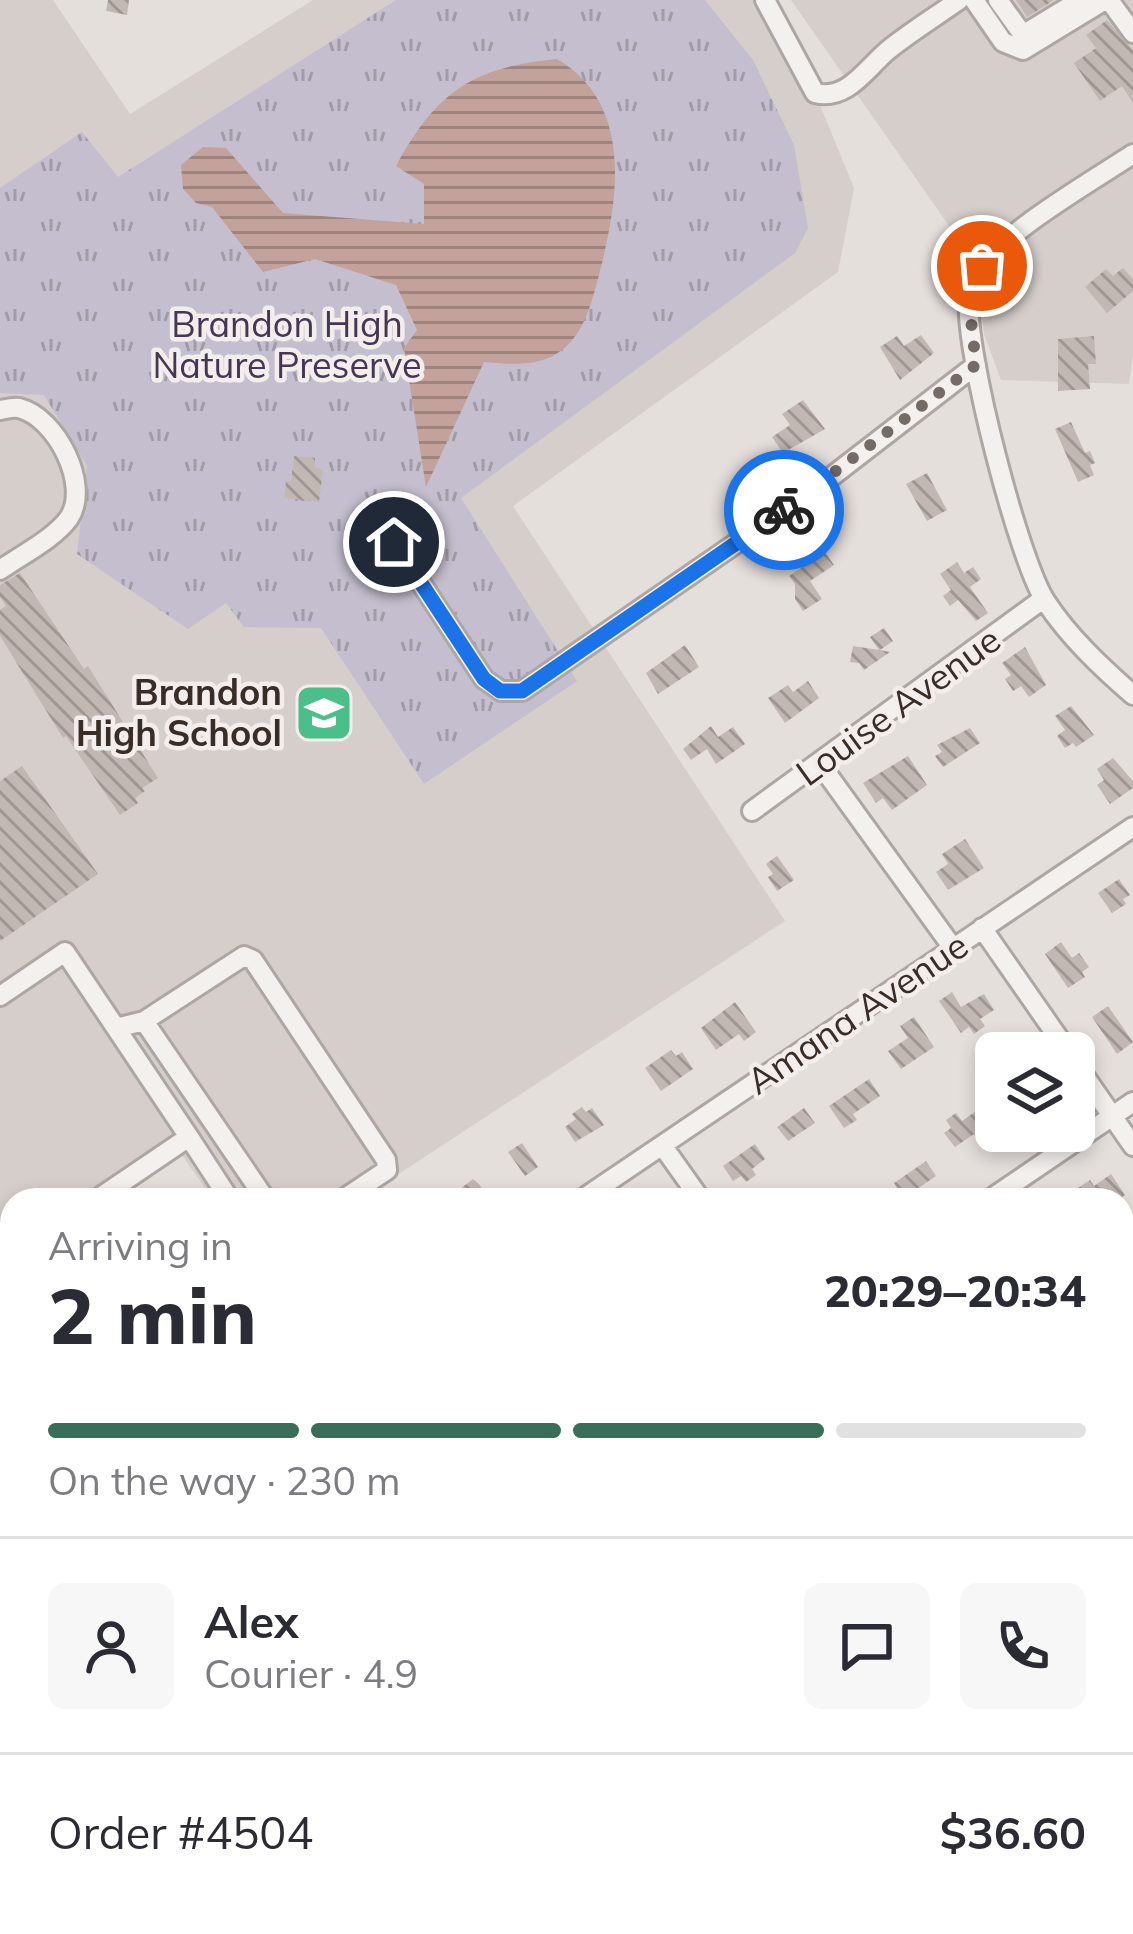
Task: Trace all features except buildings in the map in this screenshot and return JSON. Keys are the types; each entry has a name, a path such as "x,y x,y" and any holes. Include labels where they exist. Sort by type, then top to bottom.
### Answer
{"street":[{"path":"764,0 814,93 826,96 864,78 884,54 959,0"},
{"path":"974,0 1003,42 1023,50 1107,0 1133,32"},
{"path":"998,0 1021,32 1027,33 1080,0"},
{"path":"1132,155 1010,238 982,266 969,302 976,365 1018,541 1043,599 1079,644 1133,695"},
{"path":"394,542 484,679 500,691 522,691 822,484 976,365"},
{"path":"0,410 19,408 46,425 64,452 76,490 64,524 0,570"},
{"name":"Louise Avenue","path":"752,811 1043,599"},
{"path":"820,764 953,948"},
{"name":"Amana Avenue","path":"599,1188 1133,826"},
{"path":"982,928 1054,1032"},
{"path":"0,996 65,952 222,1188"},
{"path":"116,1028 144,1021 244,956 254,960 386,1160 387,1171 361,1188"},
{"path":"144,1021 258,1188"},
{"path":"1095,1090 1133,1146"},
{"path":"1007,1188 1133,1102"},
{"path":"114,1188 190,1137"},
{"path":"662,1145 692,1188"}],"shaded area":[{"name":"Brandon High School","path":"0,0 53,0 130,114 313,0 755,0 799,54 854,188 838,272 513,506 785,921 377,1188 205,1188 182,1155 133,1188 0,1188"},
{"path":"791,0 1133,0 1133,144 1005,232 975,263"},
{"path":"557,59 582,78 610,128 615,186 593,297 580,329 556,354 530,363 484,362 426,487 404,348 417,330 396,285 315,259 263,272 212,207 196,203 183,189 181,165 203,147 226,148 283,213 424,224 424,184 396,166 426,119 480,77"},
{"path":"1133,164 1129,384 1001,380 984,334 980,295 990,269 1015,244"}],"green space":[{"name":"Brandon High Nature Preserve","path":"396,0 705,0 753,60 794,145 808,228 795,253 461,498 577,681 424,784 321,628 244,627 226,603 188,629 77,554 87,466 44,395 0,393 0,188 82,132 118,177"}],"way so far":[{"path":"784,510 976,365 969,302 982,266"}],"place":[{"name":"Brandon High School","path":"324,713"}],"route":[{"path":"394,542 484,679 500,691 522,691 784,510"}]}
